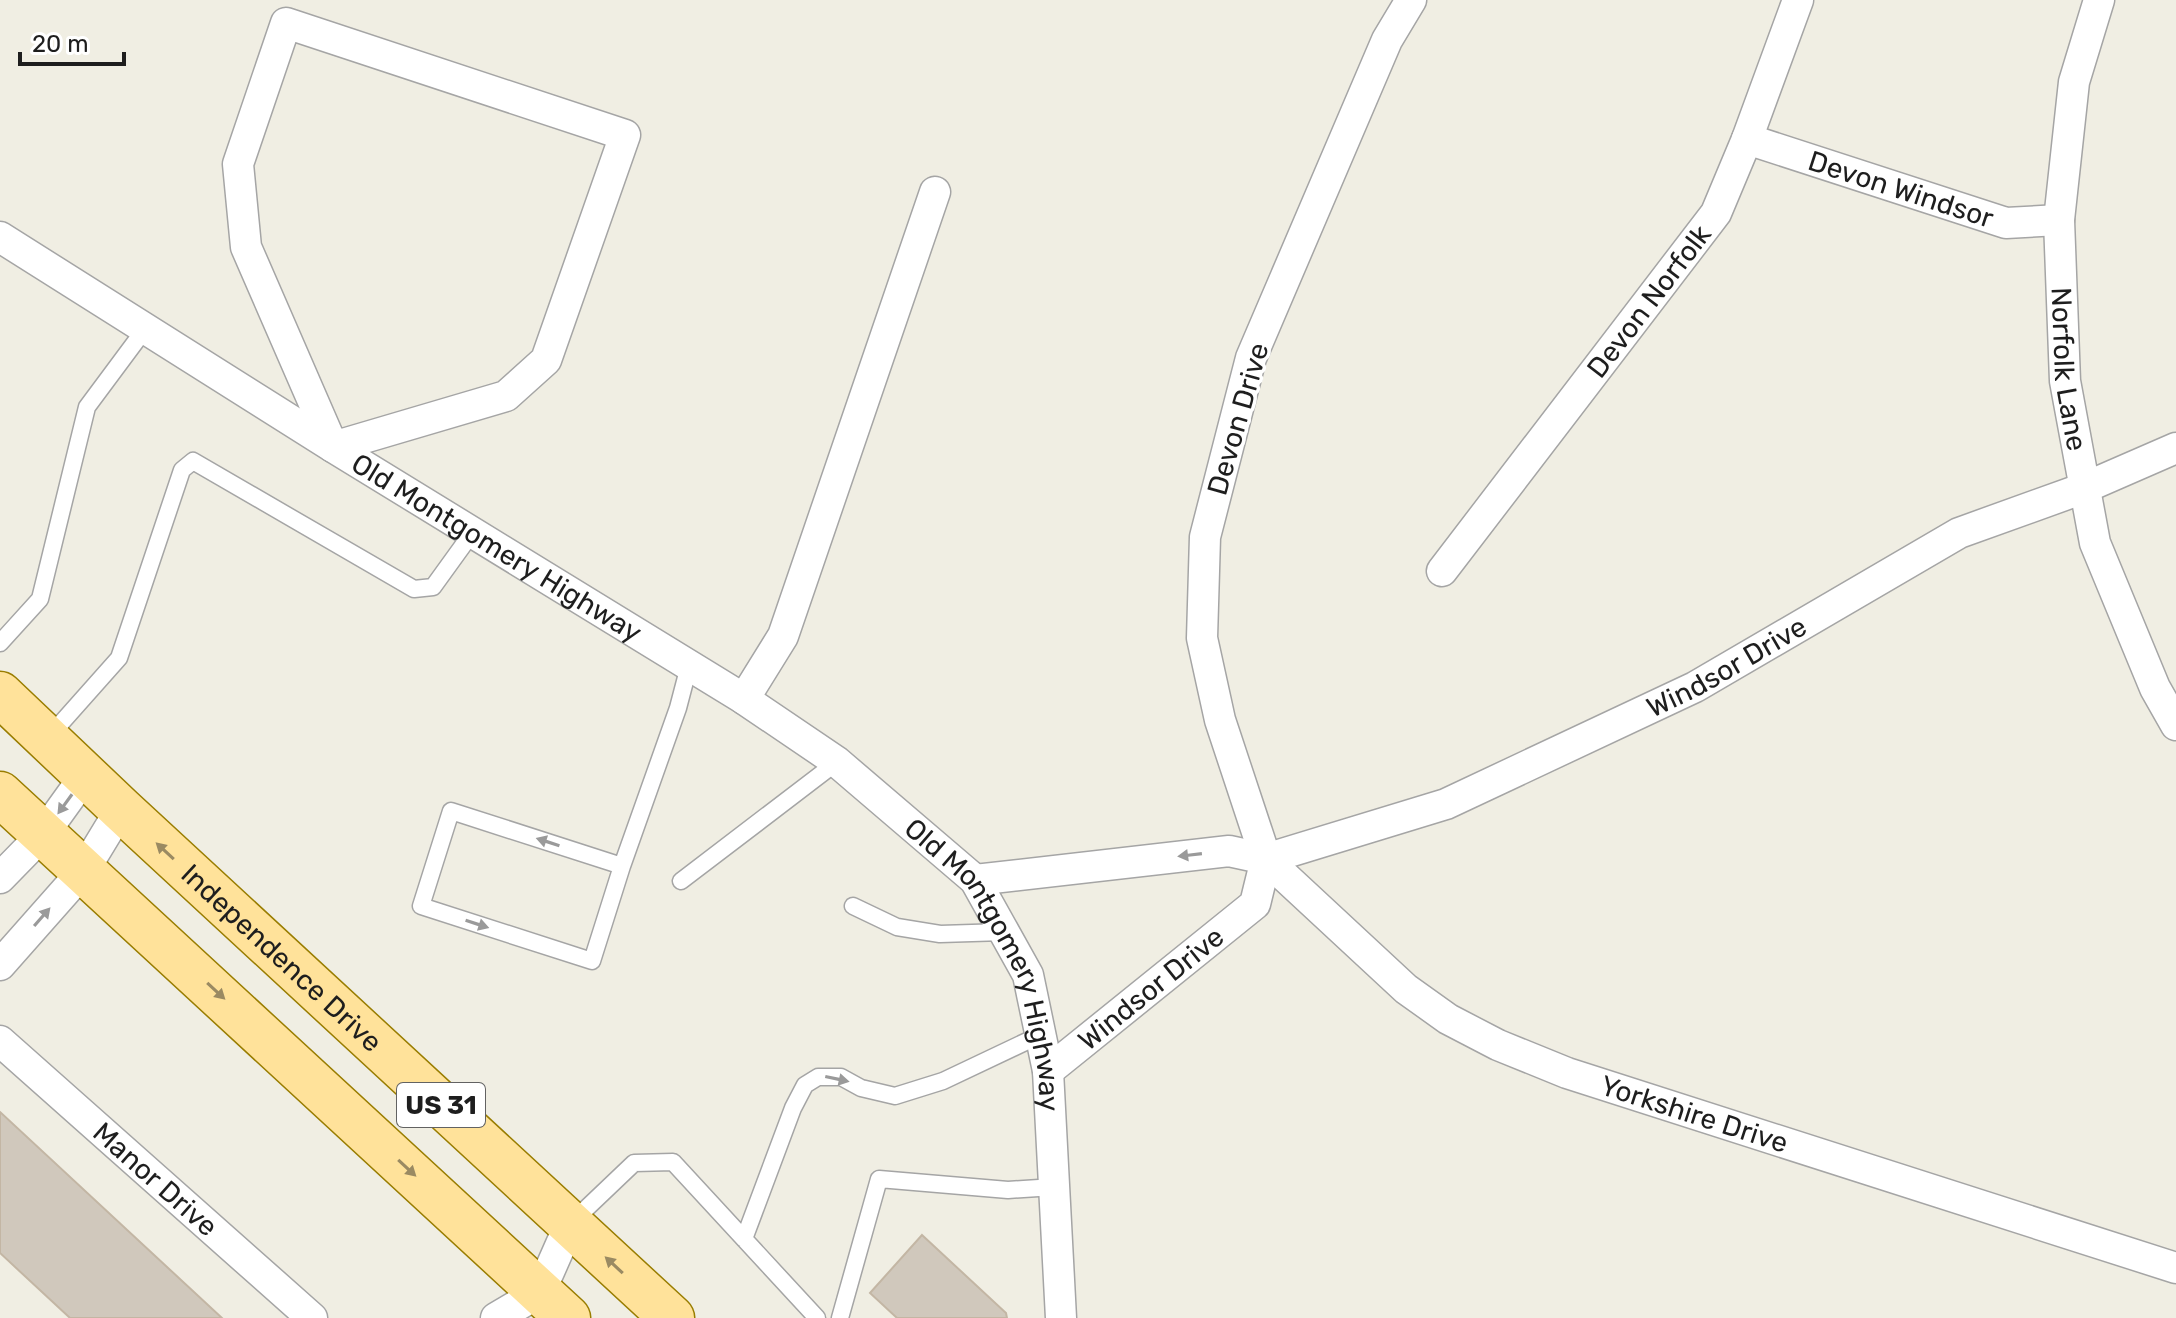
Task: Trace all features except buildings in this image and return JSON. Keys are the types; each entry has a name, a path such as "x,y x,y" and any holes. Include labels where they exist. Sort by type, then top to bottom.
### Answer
{"main road":[{"name":"Independence Drive","path":"0,694 672,1318"},
{"name":"US 31","path":"0,794 554,1305"}],"street":[{"name":"Devon Drive","path":"1266,859 1220,720 1202,638 1205,537 1251,358 1387,40 1411,0"},
{"name":"Devon Norfolk","path":"1442,571 1716,213 1798,0"},
{"name":"Norfolk Lane","path":"2099,0 2074,82 2059,220 2065,381 2095,543 2155,688 2176,725"},
{"name":"Old Montgomery Highway","path":"286,23 625,135 546,360 506,396 333,447 246,247 238,164 286,23"},
{"name":"Devon Windsor","path":"1747,139 2006,223 2059,220"},
{"path":"744,699 783,636 935,192"},
{"name":"Old Montgomery Highway","path":"0,237 333,447 744,699 837,762 975,880 1028,975 1048,1071 1061,1318"},
{"name":"Windsor Drive","path":"975,880 1229,851 1266,859 1446,804 1695,687 1959,533 2084,488 2176,448"},
{"path":"0,878 44,833 85,776"},
{"path":"0,965 84,870 121,809"},
{"name":"Windsor Drive","path":"1048,1071 1255,904 1266,859"},
{"name":"Yorkshire Drive","path":"1266,859 1406,989 1448,1019 1498,1045 1567,1073 2176,1268"},
{"name":"Manor Drive","path":"0,1041 312,1318"},
{"path":"496,1318 554,1305 570,1224"}],"lane":[{"path":"0,643 40,599 87,407 145,329"},
{"path":"47,739 119,658 182,470 193,461 414,589 433,587 472,533"},
{"path":"622,866 451,811 421,906 592,961 678,708 689,666"},
{"path":"681,881 837,762"},
{"path":"853,906 897,927 940,934 1004,932"},
{"path":"744,1239 793,1108 805,1085 818,1077 841,1077 861,1088 895,1096 943,1081 1040,1035"},
{"path":"570,1224 634,1163 673,1162 817,1318"},
{"path":"840,1318 879,1179 1008,1190 1054,1187"}]}
